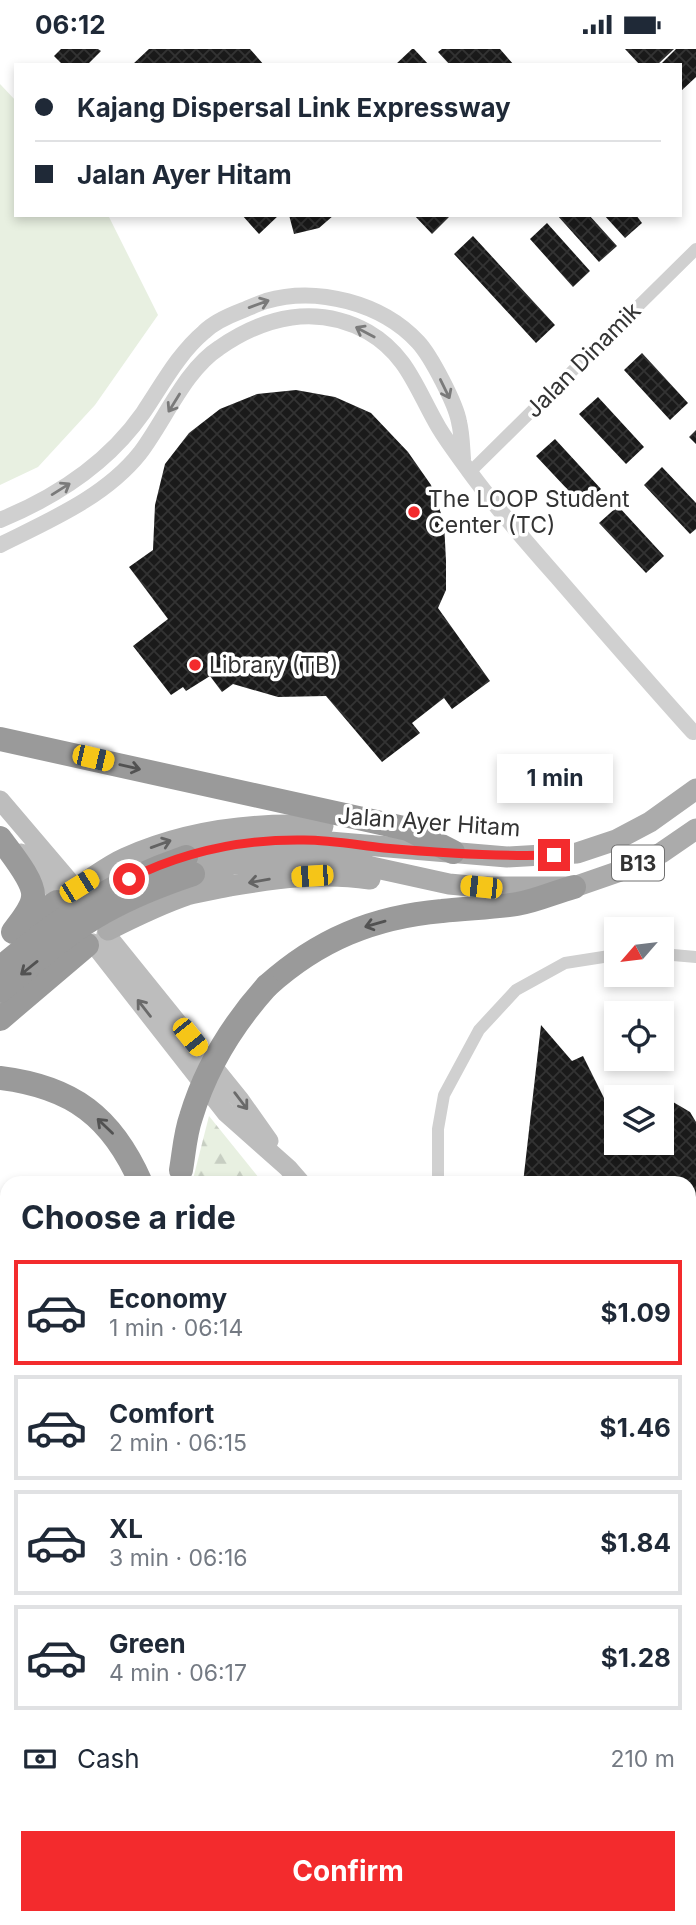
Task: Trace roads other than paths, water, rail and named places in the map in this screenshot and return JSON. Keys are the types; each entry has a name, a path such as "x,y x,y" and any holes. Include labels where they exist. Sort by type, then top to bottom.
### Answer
{"highway":[{"path":"0,739 408,829 453,852"},
{"path":"0,838 32,885 34,896 31,906 6,937"},
{"name":"B13","path":"0,968 82,905 143,871 190,865"},
{"name":"B13","path":"0,991 103,913 162,884 190,865"},
{"path":"180,1176 190,1119 204,1079 240,1016 267,986 292,964 320,945 357,929 401,916 520,904 574,887"},
{"path":"6,937 67,893"},
{"path":"0,1019 98,938"},
{"path":"0,1078 28,1082 57,1091 86,1108 111,1129 129,1156 138,1176"}],"main road":[{"name":"Jalan Ayer Hitam","path":"190,865 232,846 306,839 507,857 577,853 615,840 650,822 696,789"},
{"path":"0,800 67,893"},
{"path":"424,879 405,884 359,877 312,876 271,879 189,894 135,916 98,938 78,944 62,936 54,920 67,893 123,859 167,841 205,832 263,826 335,827 405,840 426,850"},
{"name":"Jalan Ayer Hitam","path":"190,865 315,859 358,864 424,879 481,887 574,887 626,869 661,853 696,829"},
{"path":"0,830 67,893 97,890 104,895 112,912 98,938"},
{"path":"98,938 226,1113 295,1176"}],"street":[{"name":"Jalan Dinamik","path":"467,467 696,249"},
{"path":"0,520 59,491 94,466 125,437 178,359 204,331 228,316 267,301 308,296 340,300 386,316 419,343 445,387 459,421 467,467"},
{"path":"228,316 240,334"},
{"path":"0,545 73,508 112,481 138,455 194,372 216,350 240,334 269,321 303,316 336,319 369,333 402,359 425,397 439,428 467,467 527,542 693,732"},
{"path":"142,414 159,427"},
{"path":"674,955 696,957"},
{"path":"439,1176 438,1129 444,1095 479,1030 516,990 565,963 604,957"}],"place":[{"name":"The LOOP Student Center (TC)","path":"414,512"},
{"name":"Library (TB)","path":"195,665"}]}
